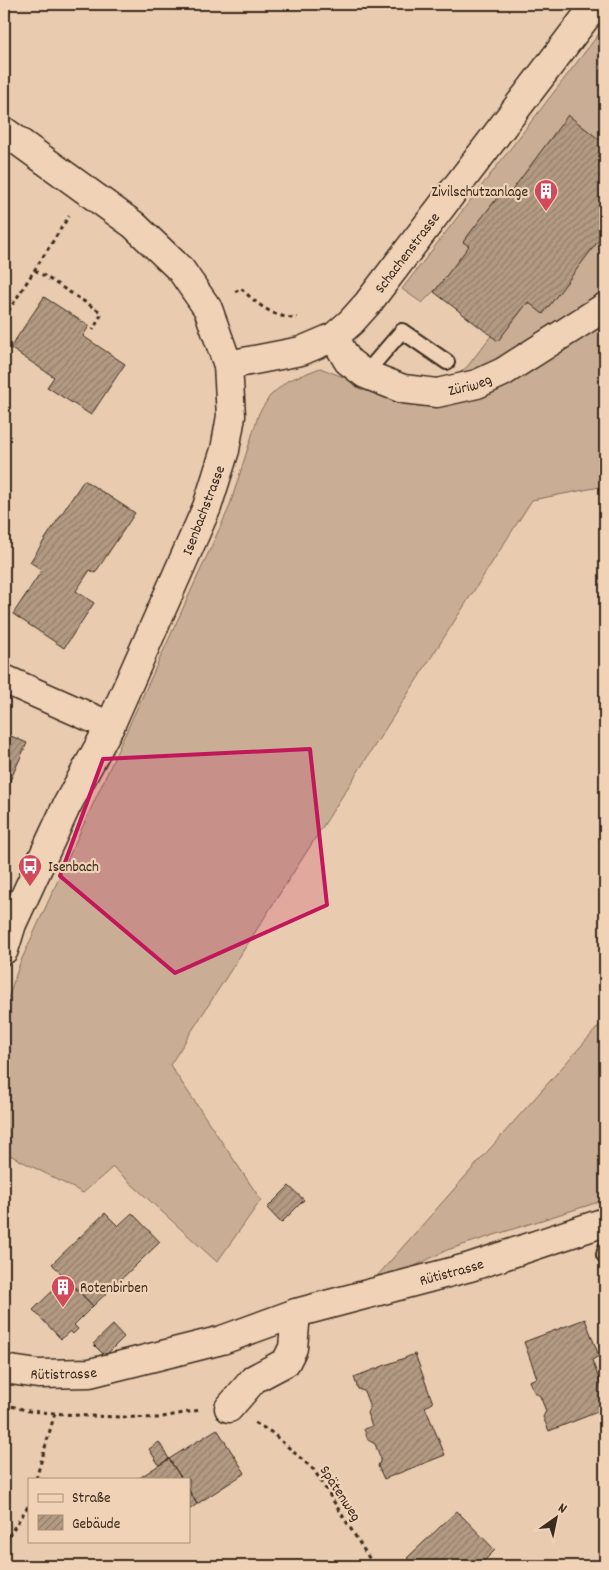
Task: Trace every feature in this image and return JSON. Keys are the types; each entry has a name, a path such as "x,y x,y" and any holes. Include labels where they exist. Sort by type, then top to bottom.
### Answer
{"street":[{"name":"Schachenstrasse","path":"228,365 301,351 334,337 351,322 368,303 596,4"},
{"name":"Isenbachstrasse","path":"4,131 134,225 181,270 208,309 228,365 232,416 218,478 207,507 110,726 67,805 12,924 4,950"},
{"name":"Züriweg","path":"334,337 348,361 365,374 403,389 438,393 477,384 503,372 605,307"},
{"path":"4,679 110,726"},
{"name":"Rütistrasse","path":"4,1369 38,1374 90,1373 222,1340 296,1313 470,1267 605,1222"},
{"path":"229,1408 254,1379 286,1362 293,1348 296,1313"}],"lane":[{"path":"365,374 402,331 447,362"}],"path":[{"path":"4,318 70,215"},
{"path":"35,270 99,311 100,319 93,330"},
{"path":"235,292 241,288 250,298 264,307 288,318 306,318"},
{"path":"4,1404 29,1411 55,1414 157,1418 206,1409 229,1408"},
{"name":"Spätenweg","path":"229,1408 271,1432 314,1470 374,1566"},
{"path":"36,1478 55,1414"},
{"path":"4,1544 28,1507"}],"highlighted area":[{"path":"310,749 327,905 175,973 60,876 103,759"}],"shaded area":[{"path":"605,26 605,299 465,379 458,374 467,367 497,328 446,279 422,303 402,289"},
{"path":"605,318 605,486 532,500 170,1065 261,1200 217,1262 113,1167 83,1193 4,1152 4,1010 20,963 229,508 259,413 270,396 287,381 320,368 389,395 427,403"},
{"path":"605,1019 605,1200 447,1250 413,1267 377,1276"}],"building":[{"name":"Zivilschutzanlage","path":"568,115 605,144 605,232 543,314 528,302 498,341 434,292 469,246 463,242 504,189 510,193"},
{"path":"44,297 89,326 83,336 125,364 91,415 47,387 54,377 10,348"},
{"path":"84,480 135,513 95,573 90,570 76,591 94,603 64,648 13,614 42,570 30,562"},
{"path":"4,733 27,743 4,794"},
{"path":"289,1186 304,1200 281,1223 267,1208"},
{"path":"105,1213 118,1226 132,1213 160,1242 93,1306 52,1264"},
{"name":"Rotenbirben","path":"66,1278 93,1306 74,1325 78,1329 73,1334 70,1331 61,1339 33,1310"},
{"path":"585,1319 599,1356 592,1360 605,1395 605,1409 549,1431 543,1417 546,1411 540,1396 534,1392 529,1381 537,1378 524,1342"},
{"path":"113,1325 124,1337 105,1356 93,1344"},
{"path":"415,1354 433,1403 425,1407 445,1455 384,1479 378,1466 381,1459 375,1444 368,1440 364,1429 372,1426 367,1413 370,1407 364,1391 358,1389 354,1377"},
{"path":"217,1429 245,1473 197,1504 190,1492 190,1478 181,1478 169,1459"},
{"path":"159,1442 169,1459 159,1465 149,1449"},
{"path":"169,1459 181,1478 140,1478"},
{"path":"190,1492 197,1504 190,1509"},
{"path":"457,1511 495,1550 479,1566 415,1566 407,1558"}],"place":[{"name":"Zivilschutzanlage","path":"546,212"},
{"name":"Isenbach","path":"30,887"},
{"name":"Rotenbirben","path":"63,1308"}]}
